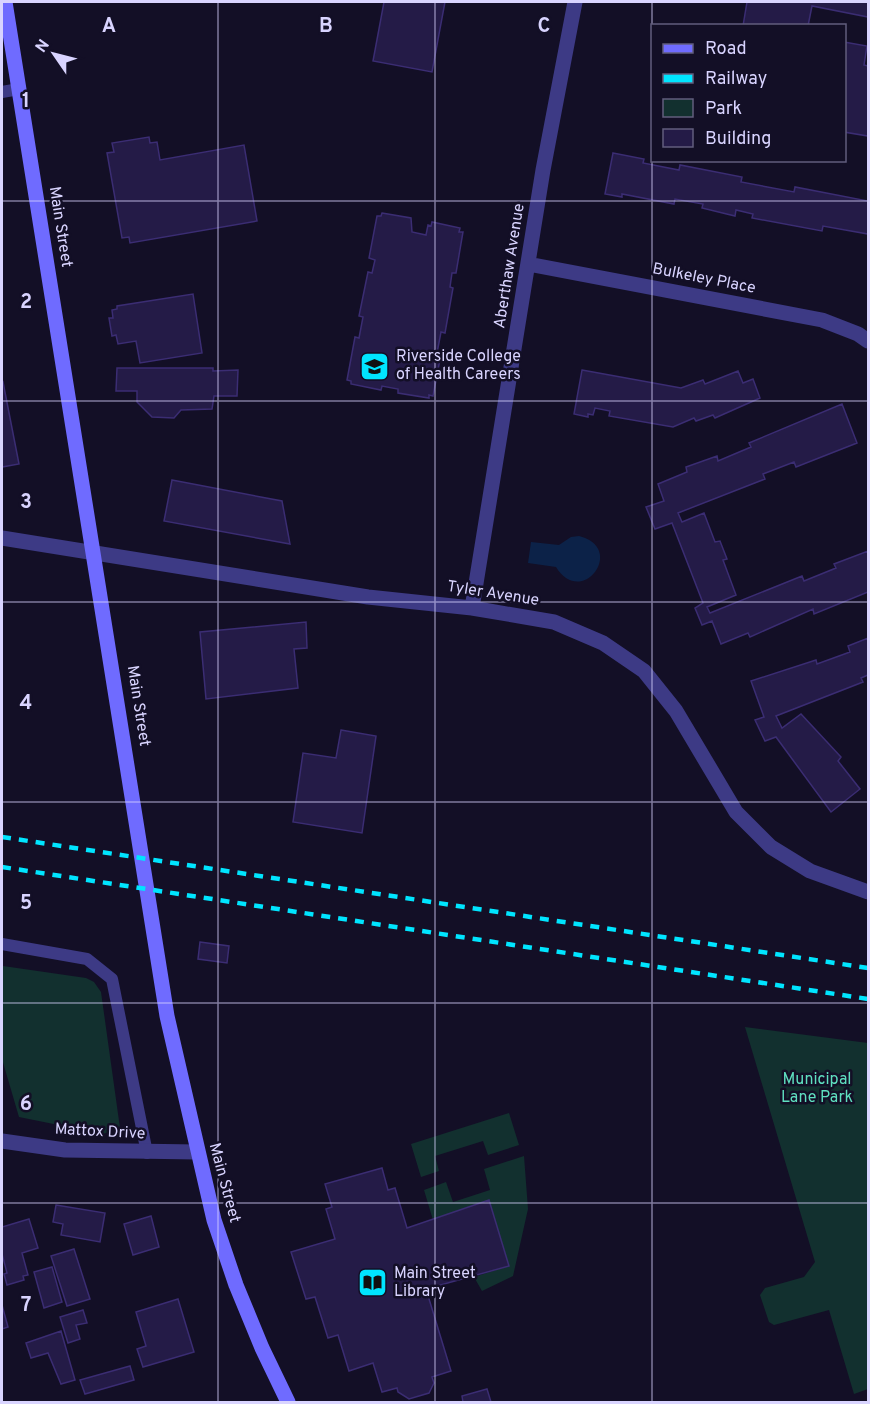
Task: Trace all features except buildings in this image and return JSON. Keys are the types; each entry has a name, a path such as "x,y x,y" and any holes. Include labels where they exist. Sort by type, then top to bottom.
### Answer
{"main road":[{"name":"Main Street","path":"5,2 5,30 19,89 167,1016 214,1220 236,1285 262,1348 288,1402"}],"street":[{"name":"Aberthaw Avenue","path":"472,608 528,264 575,2"},
{"name":"Bulkeley Place","path":"528,264 822,320 858,334 868,341"},
{"name":"Tyler Avenue","path":"2,538 94,551 368,597 472,608 554,622 603,643 644,671 676,711 736,812 771,847 810,871 868,892"},
{"name":"Mattox Drive","path":"2,1141 65,1150 197,1152"}],"lane":[{"path":"2,92 19,89"},
{"path":"2,944 87,959 112,979 147,1153"}],"green space":[{"path":"3,966 86,978 94,982 101,992 120,1128 103,1134 19,1117 2,1059"},
{"name":"Municipal Lane Park","path":"745,1027 868,1043 868,1389 854,1394 829,1310 774,1325 769,1322 760,1295 765,1288 804,1277 815,1262"},
{"path":"509,1113 519,1145 488,1155 483,1141 435,1156 439,1171 421,1177 411,1144"},
{"path":"524,1156 528,1209 513,1276 482,1291 474,1277 509,1266 489,1201 433,1220 424,1190 446,1182 453,1202 490,1190 484,1169"}],"water":[{"path":"579,536 593,542 599,552 600,562 595,572 587,579 577,582 566,578 556,567 528,563 531,542 559,545 571,537"}],"railway":[{"path":"2,837 868,968"},
{"path":"2,867 868,999"}],"place":[{"name":"Riverside College of Health Careers","path":"375,366"},
{"name":"Main Street Library","path":"373,1283"}]}
